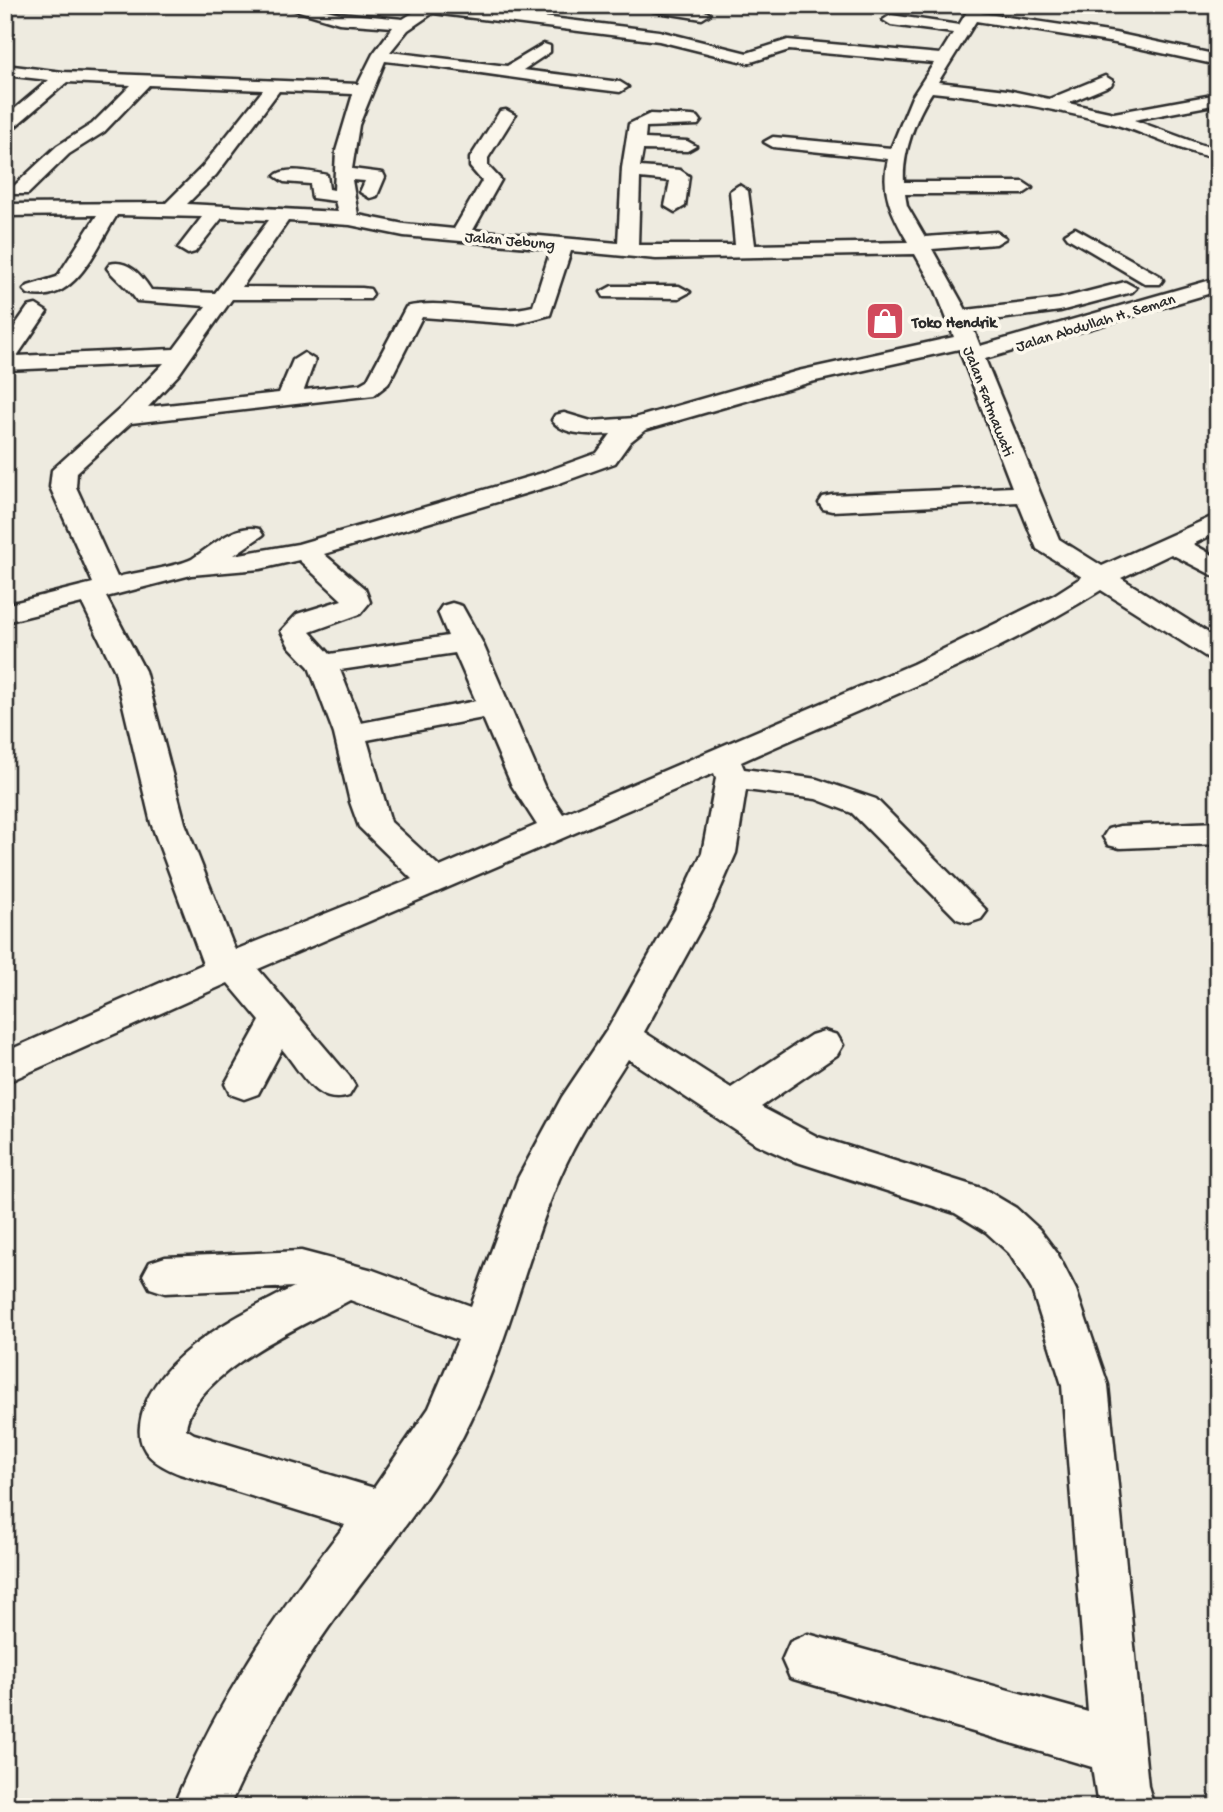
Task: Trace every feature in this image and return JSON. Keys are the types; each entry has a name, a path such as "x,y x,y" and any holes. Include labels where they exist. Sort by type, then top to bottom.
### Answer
{"street":[{"path":"286,5 339,18 405,24"},
{"path":"350,219 342,204 342,196 354,107 380,55 405,24 434,7 659,36 781,65"},
{"path":"655,7 702,14"},
{"path":"891,20 971,17 1102,36 1216,68"},
{"name":"Jalan Fatmawati","path":"971,17 913,110 897,154 894,188 897,206 936,270 1047,543 1218,653"},
{"path":"748,58 788,45 944,59"},
{"path":"510,71 544,49"},
{"path":"380,55 620,87"},
{"path":"5,70 63,77 363,89"},
{"path":"5,126 63,77"},
{"path":"21,190 63,150 98,128 144,80"},
{"path":"1052,104 1105,81"},
{"path":"171,209 209,171 276,84"},
{"path":"927,86 978,90 1114,118 1198,150 1218,153"},
{"path":"1114,118 1218,99"},
{"path":"460,235 492,180 479,167 479,158 506,115"},
{"path":"628,251 634,133 642,120 692,121"},
{"path":"773,142 897,154"},
{"path":"633,144 688,146"},
{"path":"631,172 680,176 675,206"},
{"path":"343,173 376,177 370,192"},
{"path":"284,176 317,178 321,180 319,194 342,196"},
{"path":"894,188 1024,188"},
{"path":"735,276 739,253 739,191"},
{"path":"5,356 36,301 62,283 111,209"},
{"name":"Jalan Jebung","path":"5,210 171,209 350,219 378,226 656,253 739,253 920,246 996,238"},
{"path":"188,248 217,211"},
{"path":"283,215 182,355 124,417 73,461 61,478 130,671 168,824 229,967 280,1018 335,1086"},
{"path":"957,318 1020,312 1078,300 1162,276 1075,234"},
{"path":"124,417 361,391 376,384 411,314 418,311 515,317 537,313 545,306 564,244"},
{"path":"644,292 656,253"},
{"path":"49,265 73,265"},
{"path":"117,268 134,281 145,296 362,294"},
{"name":"Jalan Abdullah H. Seman","path":"564,420 590,428 636,425 806,376 969,348 1103,318 1218,284"},
{"path":"612,292 679,292"},
{"path":"1078,300 1103,318"},
{"path":"5,363 182,355"},
{"path":"288,400 304,360"},
{"path":"5,614 191,567 260,561 304,551 597,462 606,458 621,437 636,425"},
{"path":"832,503 1027,494"},
{"path":"5,1069 229,967 556,831 727,768 1054,606 1102,577 1218,522"},
{"path":"191,567 250,535"},
{"path":"1171,544 1218,570"},
{"path":"304,551 356,598 348,609 297,626 295,636 323,664 350,734 366,802 376,827 436,882"},
{"path":"452,612 528,786 556,831"},
{"path":"323,664 467,642"},
{"path":"350,734 494,706"},
{"path":"727,768 843,795 864,806 969,911"},
{"path":"200,1807 246,1710 309,1612 417,1469 446,1422 484,1330 539,1178 576,1108 622,1037 693,910 719,853 727,768"},
{"path":"1120,837 1218,833"},
{"path":"244,1084 280,1018"},
{"path":"622,1037 729,1109 770,1133 805,1149 969,1201 1001,1220 1024,1241 1042,1266 1054,1290 1085,1385 1118,1747 1126,1807"},
{"path":"729,1109 824,1045"},
{"path":"165,1275 301,1269 347,1281 484,1330"},
{"path":"347,1281 213,1356 191,1372 169,1401 160,1426 162,1438 180,1452 382,1513"},
{"path":"808,1660 1118,1747"}],"place":[{"name":"Toko Hendrik","path":"885,321"}]}
